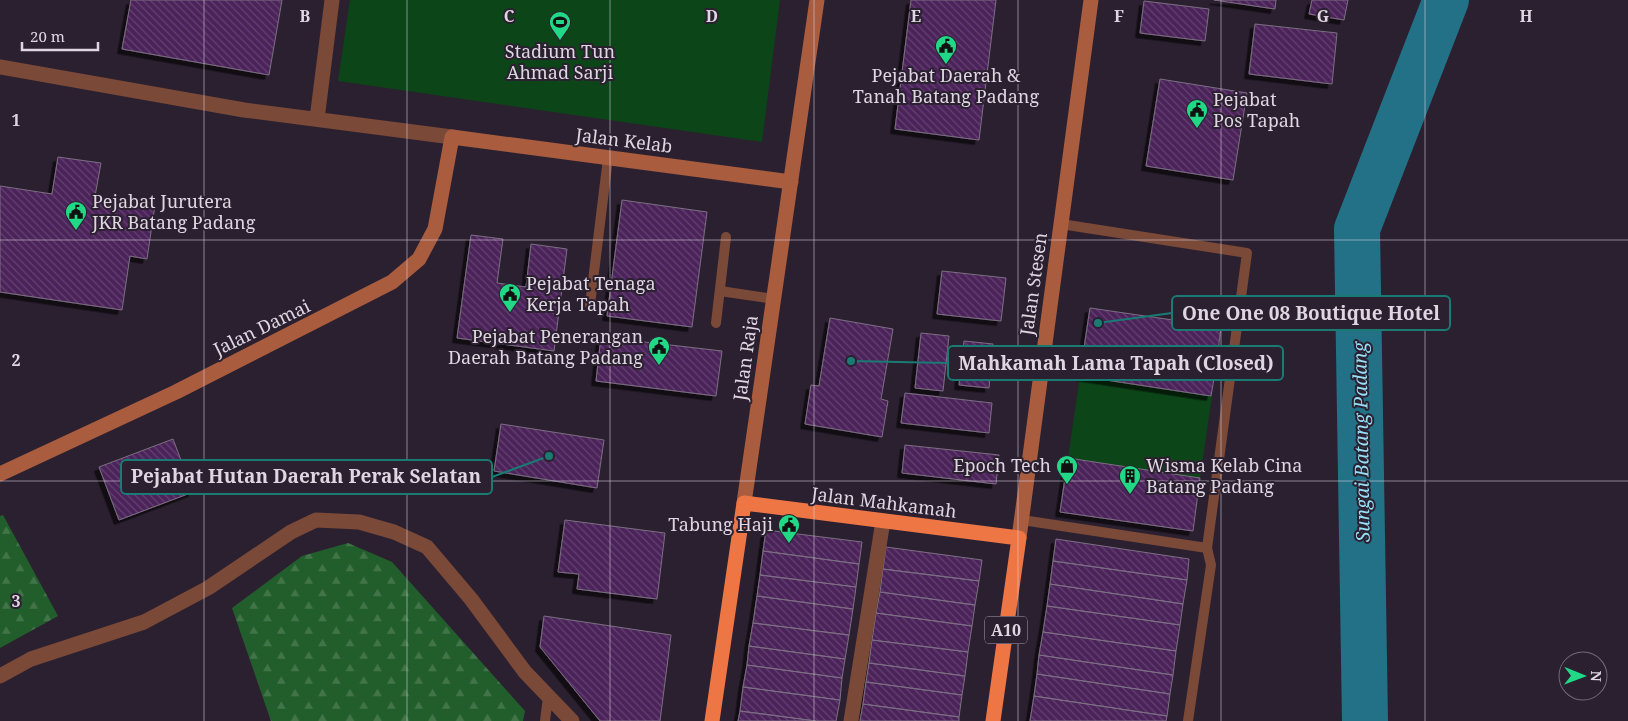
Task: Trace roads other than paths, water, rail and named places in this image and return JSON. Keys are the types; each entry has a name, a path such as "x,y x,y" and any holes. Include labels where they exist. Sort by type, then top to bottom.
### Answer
{"highway":[{"name":"Jalan Mahkamah","path":"744,503 1020,538"},
{"name":"Jalan Raja","path":"712,721 744,503"},
{"name":"Jalan Stesen","path":"993,721 1020,538"}],"street":[{"path":"317,119 332,0"},
{"name":"Jalan Raja","path":"744,503 817,0"},
{"name":"Jalan Stesen","path":"1020,538 1092,0"},
{"path":"0,67 244,110 452,138"},
{"name":"Jalan Kelab","path":"452,138 791,182"},
{"name":"Jalan Damai","path":"0,474 176,392 392,282 419,259 436,229 452,138"},
{"path":"0,676 31,659 144,622 208,588 291,532 316,520 359,522 394,532 427,547 471,599 525,672 572,721"},
{"path":"851,721 882,522"}],"lane":[{"path":"590,305 608,158"},
{"path":"1061,224 1247,253 1207,548 1211,565 1188,721"},
{"path":"716,323 726,237"},
{"path":"720,291 774,299"},
{"path":"1022,520 1207,548"},
{"path":"545,721 548,697"}],"waterway":[{"name":"Sungai Batang Padang","path":"1365,721 1357,229 1446,0"}],"place":[{"name":"Stadium Tun Ahmad Sarji","path":"560,41"},
{"name":"Pejabat Daerah & Tanah Batang Padang","path":"946,65"},
{"name":"Pejabat Pos Tapah","path":"1197,129"},
{"name":"Pejabat Jurutera JKR Batang Padang","path":"76,231"},
{"name":"Pejabat Tenaga Kerja Tapah","path":"510,313"},
{"name":"One One 08 Boutique Hotel","path":"1098,323"},
{"name":"Mahkamah Lama Tapah (Closed)","path":"851,361"},
{"name":"Pejabat Penerangan Daerah Batang Padang","path":"659,366"},
{"name":"Pejabat Hutan Daerah Perak Selatan","path":"549,456"},
{"name":"Epoch Tech","path":"1067,485"},
{"name":"Wisma Kelab Cina Batang Padang","path":"1130,495"},
{"name":"Tabung Haji","path":"789,544"}]}
